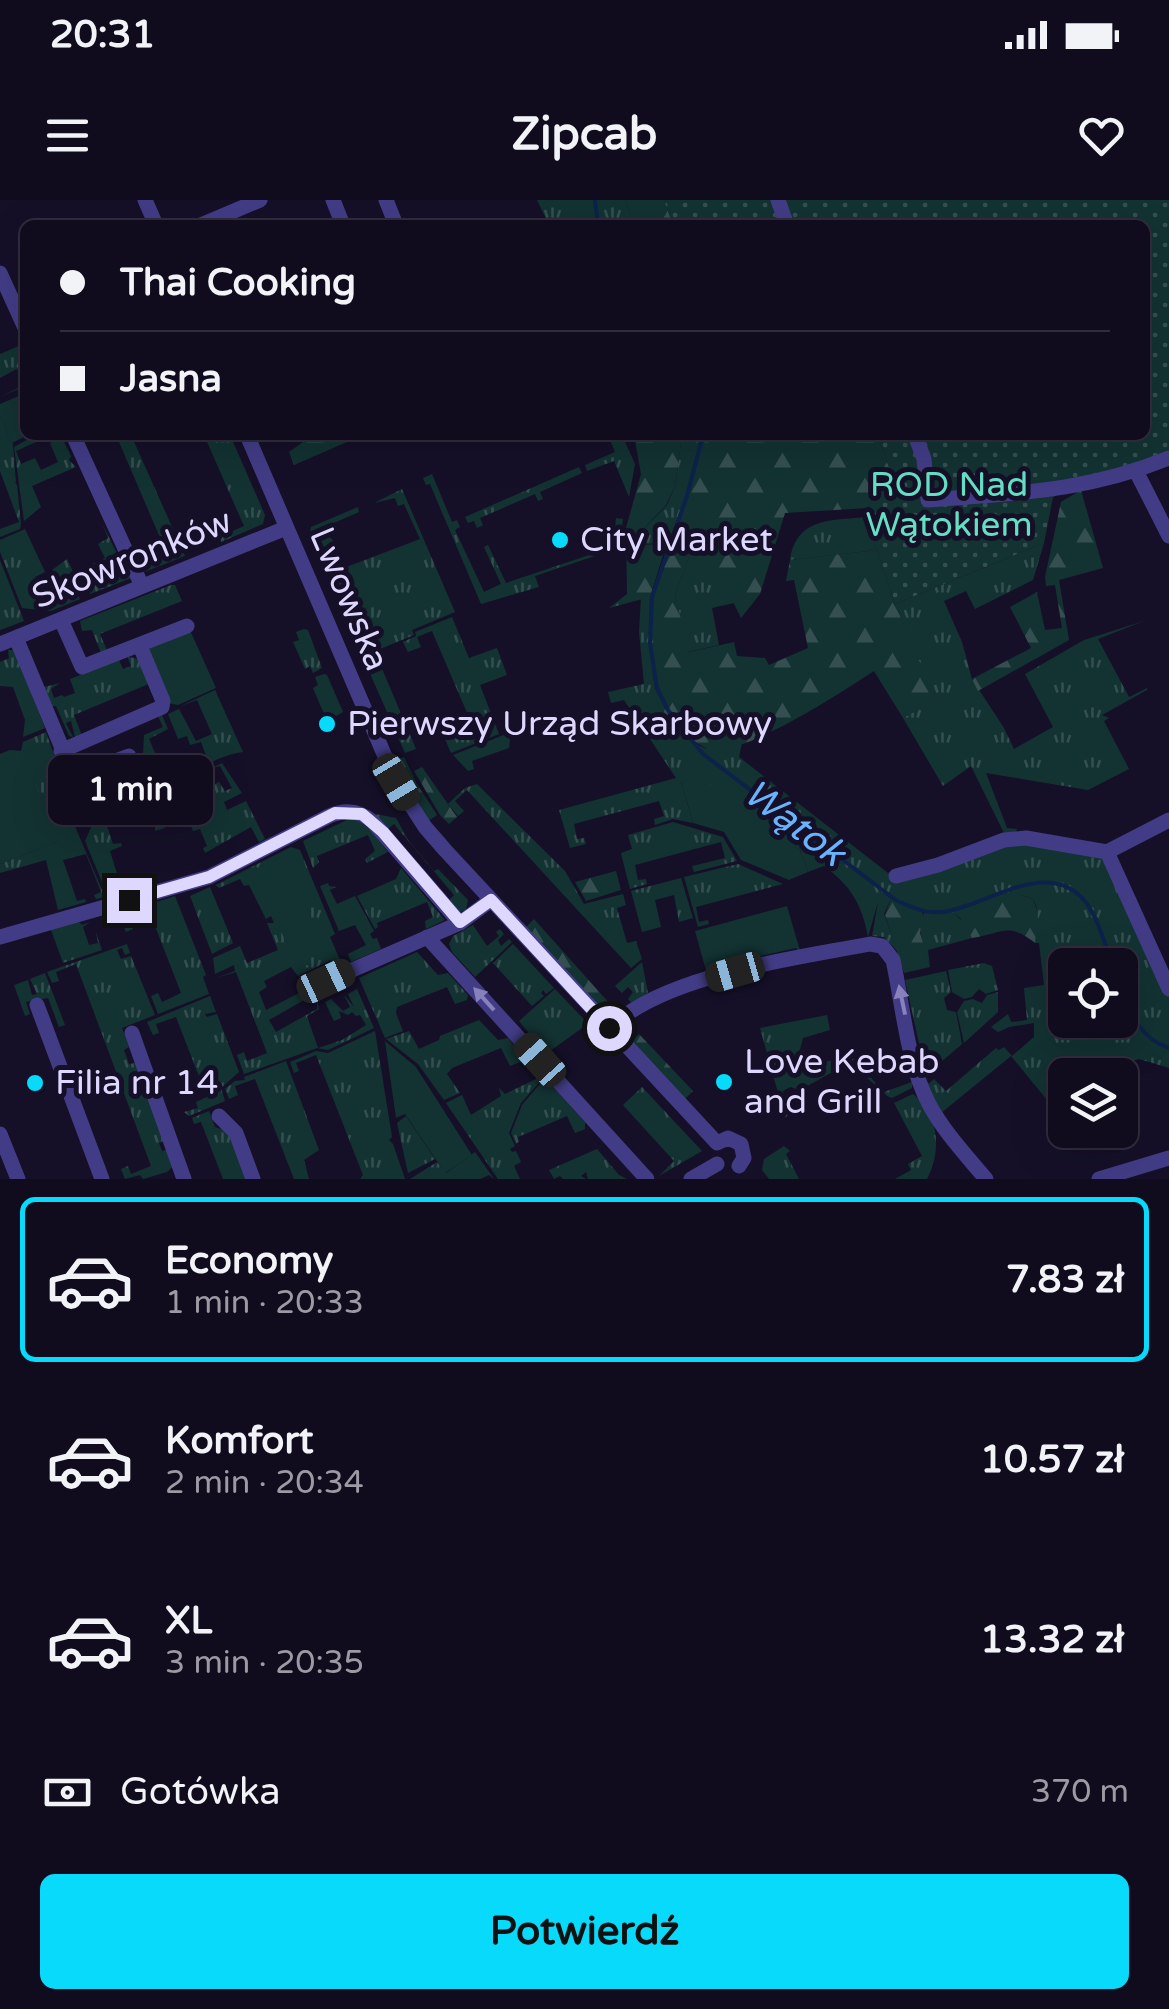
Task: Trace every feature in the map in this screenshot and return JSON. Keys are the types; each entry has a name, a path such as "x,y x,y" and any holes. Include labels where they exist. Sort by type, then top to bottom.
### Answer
{"street":[{"path":"213,220 260,200"},
{"path":"0,272 20,317"},
{"path":"75,440 142,586"},
{"name":"Lwowska","path":"249,440 396,782 424,826 717,1144"},
{"path":"917,440 924,459 928,500 1045,492 1169,458"},
{"path":"1136,470 1169,536"},
{"name":"Skowronków","path":"8,641 286,528"},
{"path":"60,620 82,668 188,626"},
{"path":"8,641 76,775 128,756"},
{"path":"61,751 162,707 140,646"},
{"path":"0,937 209,877 329,816 347,811 362,814 373,822 460,922"},
{"path":"896,876 1004,840 1026,838 1106,852 1169,820"},
{"path":"1106,852 1169,989"},
{"path":"318,985 460,922 491,900"},
{"path":"427,936 646,1179"},
{"path":"609,1028 623,1015 656,998 756,966 870,944 882,946 892,960 920,1083 929,1104 944,1129 986,1179"},
{"path":"37,1005 102,1179"},
{"path":"132,1033 179,1177"},
{"path":"219,1116 236,1133 253,1179"},
{"path":"0,1134 18,1179"},
{"path":"728,1138 742,1144 745,1153 739,1166 730,1169 717,1164 717,1144 728,1138"},
{"path":"1100,1179 1169,1158"},
{"path":"691,1179 717,1164"},
{"path":"739,1166 751,1179"}],"green space":[{"path":"537,200 594,200 596,220 547,220"},
{"path":"596,200 625,200 633,220 598,220"},
{"path":"625,200 664,200 671,220 633,220"},
{"name":"ROD Nad Wątokiem","path":"664,200 1169,200 1169,454 1073,485 1053,497 1044,543 895,604 865,514 889,467 879,440 1150,440 1150,220 671,220"},
{"path":"20,345 20,367 0,378 0,354"},
{"path":"20,395 20,439 12,443 0,415 0,404"},
{"path":"0,415 13,444 16,483 12,479 17,485 21,523 20,529 0,537 0,529 19,522 0,471"},
{"path":"27,440 41,440 16,451 21,464 35,458 41,470 58,462 50,443 63,440 71,456 69,460 76,467 32,486 41,507 24,521 14,447"},
{"path":"118,440 133,440 185,556 142,573 137,562 145,556 149,565 168,556"},
{"path":"206,440 232,440 265,515 263,524 221,542 215,528 220,526 224,535 244,526"},
{"path":"306,440 352,440 294,465 289,452"},
{"path":"610,440 624,440 635,464 629,497 614,461 587,471 585,465 615,452"},
{"path":"635,440 681,440 675,486 666,505 637,536 641,545 661,544 665,549 650,597 609,608 627,594 626,528 641,474"},
{"path":"681,440 701,440 664,555 665,549 655,543 641,545 637,536 667,505 675,486"},
{"path":"879,440 889,467 868,508 785,513 760,594 741,618 708,551 690,554 675,595 689,652 734,642 737,656 765,658 769,665 808,648 794,580 786,581 790,560 877,550 895,604 936,700 903,718 874,671 796,719 752,740 713,752 693,741 658,688 651,643 653,597 688,497 702,443"},
{"path":"579,467 582,473 540,492 543,499 538,501 535,494 480,518 483,525 477,528 474,521 468,523 465,517"},
{"path":"432,474 452,522 457,520 460,527 455,530 484,592 501,584 484,547 488,545 506,583 604,550 615,531 616,518 623,519 619,548 535,576 539,587 481,604 430,484 426,485 423,478"},
{"path":"402,489 455,612 412,630 414,635 363,656 328,574 420,539 404,504 398,506 395,498 374,503"},
{"path":"1081,490 1103,568 1059,580 1069,640 978,691 972,679 1031,648 1010,607 1037,592 1045,630 1062,628 1055,585 1046,586 1045,577 1061,502"},
{"path":"358,507 359,512 322,528 333,540 323,563 311,527"},
{"path":"866,517 877,550 790,560 794,546 808,529 828,521"},
{"path":"102,523 125,570 134,577 90,594 84,568 105,558 98,544 108,538"},
{"path":"25,529 45,572 35,577 41,591 58,584 52,570 67,559 80,586 73,589 80,599 51,611 22,608 0,552 0,540"},
{"path":"1044,543 1033,580 975,609 966,591 944,601 962,642 972,679 1014,749 1053,727 1025,674 1084,640 1144,621 1098,639 1129,697 1147,690 1102,715 1109,718 1104,721 1129,769 1088,790 986,773 1007,828 1017,829 1004,833 971,766 943,786 903,718 935,700 895,604"},
{"path":"709,551 734,603 712,608 719,645 688,652 675,595 690,554"},
{"path":"0,560 24,621 0,630"},
{"path":"175,585 182,601 100,634 108,653 101,653 92,630 82,631 80,621"},
{"path":"641,597 650,597 649,643 655,689 667,711 702,755 891,898 884,914 898,952 884,937 872,936 878,902 868,937 854,897 833,873 824,866 808,872 799,847 681,781 693,823 673,819 655,825 654,819 664,816 659,801 574,824 577,839 584,838 586,844 570,848 559,810 676,778 624,700 611,703 608,692 644,684 639,632"},
{"path":"452,617 469,658 497,648 507,675 480,685 499,734 451,753 442,732 456,727 460,735 474,729 432,631 417,637 421,647 408,652 403,642 416,636 415,632"},
{"path":"189,628 216,688 178,705 168,703 148,653 151,645"},
{"path":"308,630 322,668 313,673 310,666 305,669 293,642 299,640 296,632"},
{"path":"8,650 14,650 45,728 23,737 25,720 13,687 0,686 0,662 9,658"},
{"path":"127,656 141,660 151,683 74,715 82,736 75,737 71,721 66,723 73,737 69,736 56,706 49,707 40,688 60,683 51,689 54,698 75,693 70,679 119,660 123,669 131,666"},
{"path":"377,657 416,749 405,753 365,662"},
{"path":"324,674 343,712 333,718 330,712 324,714 313,688 318,685 315,677"},
{"path":"215,690 243,752 207,765 177,789 160,808 165,828 155,831 155,822 149,818 128,825 123,813 109,817 118,816 119,821 107,826 113,844 122,846 110,851 122,890 107,894 85,841 93,823 100,820 92,817 78,825 65,788 71,785 74,791 68,794 74,809 151,777 143,755 144,735 163,727 158,716 162,715 168,729 149,739 167,781 208,761 201,742 190,745 187,736 178,739 168,714 179,709 196,741 212,734 197,700 181,706"},
{"path":"46,732 63,798 105,897 96,899 94,895 101,892 86,854 63,860 77,901 86,902 58,910 46,860 0,873 0,864 57,842 21,751 23,742"},
{"path":"511,732 509,748 472,761 474,769 468,771 453,755"},
{"path":"693,741 717,750 742,743 739,757 888,873 1004,841 1100,852 1169,992 1169,1048 1151,1041 1169,1049 1169,1068 1138,1058 1048,1058 1048,1101 1011,1056 941,1113 927,1085 934,1079 946,1091 996,1048 1004,1047 1012,1056 1034,1037 1034,1023 998,1032 991,1027 1008,1014 1011,1022 1027,1020 1024,988 1044,985 1039,943 1035,943 1037,910 1033,899 1002,894 951,910 972,938 928,950 930,967 920,931 925,912 897,900 703,754"},
{"path":"23,751 58,842 0,864 0,754"},
{"path":"404,757 437,815 428,821 393,761"},
{"path":"222,763 242,793 224,802 227,810 246,801 265,839 259,842 251,827 205,853 203,848 207,846 200,829 193,831 188,818 191,816 182,788 189,779 205,773 213,785 219,782 225,791 232,788 220,766 212,768"},
{"path":"422,767 457,817 449,824 414,771"},
{"path":"697,776 799,847 808,872 789,880 741,860 724,832 693,823 681,781"},
{"path":"477,784 565,871 584,904 623,894 626,905 617,908 627,943 636,941 642,959 631,968 467,790 455,801 464,811 458,816 448,804 465,788"},
{"path":"375,814 396,818 408,840 434,871 438,869 468,900 466,910 460,912 449,900 454,895 394,824 388,829"},
{"path":"349,819 367,827 388,852 367,863 365,859 375,851 368,835 317,856 319,862 313,868 303,841"},
{"path":"673,822 723,837 737,861 694,872 692,866 725,858 721,842 635,865 638,880 646,879 647,884 630,889 621,853 632,849 628,835"},
{"path":"291,847 300,850 335,934 330,937 340,960 331,960 298,976 291,967 264,981 267,987 259,992 266,1010 305,990 311,996 309,1002 306,999 269,1020 276,1032 317,1009 317,999 319,1009 307,1016 318,1048 342,1040 366,1025 360,1015 352,1012 348,1015 339,1011 341,1018 334,1021 325,1002 331,999 343,1011 350,1007 344,995 354,1007 348,994 357,989 374,1028 328,1050 317,1048 244,1074 237,1055 244,1052 247,1061 267,1053 236,972 216,978 235,971 234,965 215,974 213,958 240,946 247,963 278,950 267,923 274,923 271,916 266,919 249,885 244,886 240,879 219,888 216,885"},
{"path":"284,855 325,951 298,969 250,872"},
{"path":"738,864 783,884 696,907 699,922 708,920 709,924 698,927 684,877"},
{"path":"401,868 445,920 426,929 425,921 433,917 427,902 377,923 375,929 357,896 396,879"},
{"path":"616,871 621,890 586,901 575,882"},
{"path":"681,878 693,918 679,922 674,895 655,900 661,927 642,932 631,891"},
{"path":"328,883 336,887 330,890 337,904 355,896 374,931 370,934 377,938 381,949 351,962 348,954 366,945 355,925 339,931 320,886"},
{"path":"210,887 233,943 212,954 190,896"},
{"path":"1016,893 1033,899 1038,913 1035,943 1011,931 972,938 951,911 997,894"},
{"path":"175,896 206,975 203,977 209,994 158,1014 151,996 158,993 162,1002 181,993 150,913 130,920 133,929 126,932 119,914"},
{"path":"891,898 923,913 920,933 930,967 904,973 885,915"},
{"path":"787,906 801,954 796,948 739,961 739,968 734,963 707,974 695,931"},
{"path":"534,919 618,1013 609,1019 525,928"},
{"path":"78,921 82,925 90,922 83,927 89,945 98,943 96,932 102,950 63,963 50,927"},
{"path":"473,925 487,946 499,936 496,932 500,929 504,934 498,940 501,946 509,939 512,942 475,977 449,944 453,936"},
{"path":"127,944 130,953 125,955 122,948 117,950 121,959 131,956 155,1015 122,1028 129,1047 124,1050 129,1064 135,1063 166,1140 159,1143 162,1151 169,1149 174,1165 167,1172 143,1179 140,1175 125,1179 121,1169 128,1166 131,1174 151,1166 76,964 56,972 59,981 52,983 47,972"},
{"path":"513,944 554,988 546,994 543,990 544,996 532,1006 493,963"},
{"path":"417,952 438,975 448,973 468,995 467,1000 455,1004 447,987 397,1007 403,1031 385,1038 359,978"},
{"path":"642,962 648,993 632,1004 628,999 633,992 628,987 622,993 615,986"},
{"path":"984,963 992,966 998,990 986,994 979,989 964,999 952,992 948,970"},
{"path":"946,971 951,992 944,998 947,1010 956,1012 962,1044 926,1075 905,980"},
{"path":"45,973 65,1025 59,1027 48,998 26,1002 30,1014 25,1016 14,985 28,980 32,995 37,994 30,979"},
{"path":"555,989 595,1031 585,1032 582,1028 546,1054 519,1021"},
{"path":"998,992 998,1012 964,1043 957,1012 964,1001 982,1003 987,995"},
{"path":"210,996 216,1012 205,1014 217,1014 239,1072 221,1088 225,1101 189,1116 184,1112 198,1108 196,1102 207,1097 176,1017 156,1024 159,1033 153,1035 147,1022"},
{"path":"827,1015 830,1030 803,1038 796,1065 815,1065 850,1055 884,1092 912,1082 912,1088 892,1098 887,1096 853,1065 845,1065 800,1090 790,1087 783,1091 789,1114 785,1118 760,1028"},
{"path":"479,1020 498,1040 508,1038 525,1057 510,1066 501,1048 452,1068 447,1074 460,1093 444,1100 418,1064 386,1039 409,1031 419,1049"},
{"path":"375,1031 392,1137 389,1140 405,1179 360,1179 363,1175 316,1055 296,1063 299,1071 294,1073 290,1062 316,1051 328,1053"},
{"path":"639,1034 693,1091 685,1099 631,1042"},
{"path":"385,1041 416,1067 472,1155 445,1173 405,1114 396,1118"},
{"path":"286,1061 319,1150 304,1160 309,1179 294,1179 255,1079 235,1086 238,1095 229,1099 225,1089 235,1081"},
{"path":"538,1070 544,1077 521,1103 509,1133 515,1146 510,1149 516,1151 521,1162 514,1166 520,1179 498,1179 446,1103 462,1095 471,1115 501,1096 499,1088 505,1094 540,1077"},
{"path":"545,1078 585,1122 585,1129 575,1133 567,1116 518,1137 516,1144 511,1133 522,1105"},
{"path":"642,1087 702,1151 659,1176 674,1161 623,1105"},
{"path":"913,1094 933,1122 935,1157 927,1179 895,1179 911,1170 908,1164 922,1156 894,1103"},
{"path":"209,1111 215,1127 227,1131 248,1179 223,1179 201,1122 194,1124 192,1118"},
{"path":"406,1116 435,1159 408,1173 397,1123"},
{"path":"784,1146 790,1151 786,1154 799,1179 769,1179 762,1170 764,1159"},
{"path":"597,1149 627,1179 588,1179 586,1172 581,1176 586,1179 554,1179 549,1170"},
{"path":"475,1152 494,1179 489,1175 480,1179 410,1179 437,1162 446,1173"}],"waterway":[{"name":"Wątok","path":"595,200 597,220"},
{"name":"Wątok","path":"702,440 652,597 650,643 657,688 668,710 703,754 897,901 924,911 942,912 1014,888 1052,883 1069,888 1084,900 1107,948"},
{"name":"Wątok","path":"1138,1023 1149,1037 1169,1048"}],"place":[{"name":"City Market","path":"560,540"},
{"name":"Pierwszy Urząd Skarbowy","path":"327,724"},
{"name":"Love Kebab and Grill","path":"724,1082"},
{"name":"Filia nr 14","path":"35,1083"}],"route":[{"path":"129,900 209,877 335,813 362,814 383,832 460,922 491,900 609,1028"}]}
